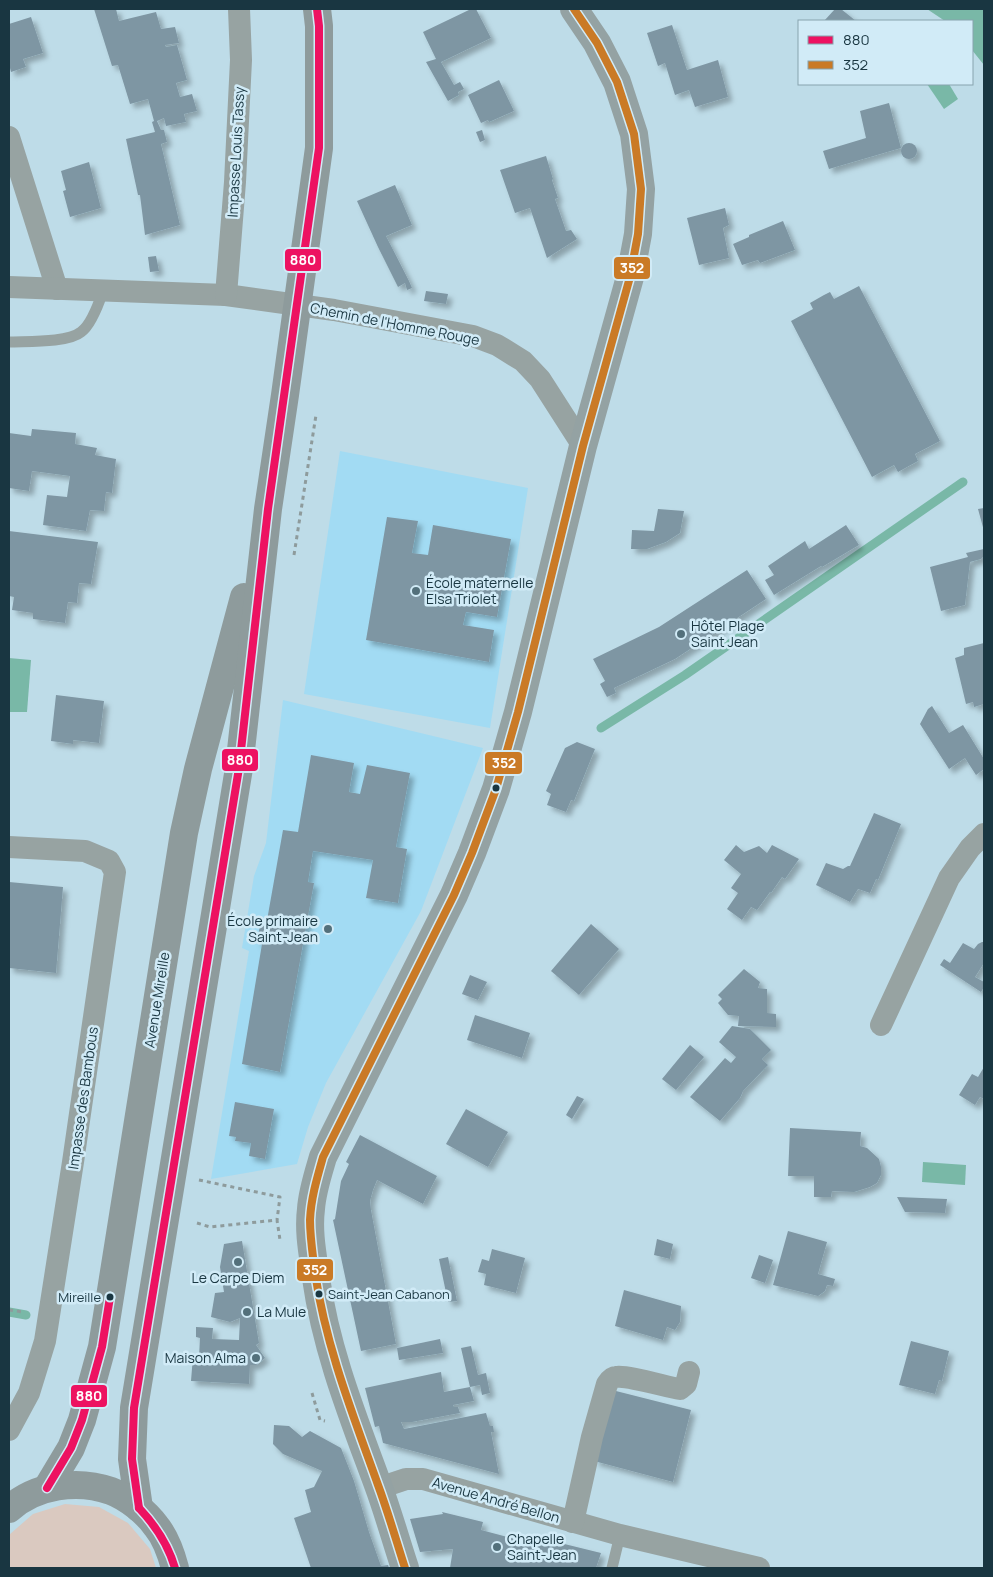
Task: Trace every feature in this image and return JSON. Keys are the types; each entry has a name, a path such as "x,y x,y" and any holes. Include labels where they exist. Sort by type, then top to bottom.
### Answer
{"main road":[{"name":"Avenue Mireille","path":"139,1508 132,1458 134,1408 239,768 268,509 319,148 319,26 317,9"},
{"name":"Avenue Mireille","path":"47,1488 71,1448 82,1420 102,1347 184,833 198,769 268,509"},
{"path":"9,1509 18,1501 47,1488 80,1484 112,1491 139,1508 157,1527 170,1550 175,1568"}],"street":[{"name":"Impasse Louis Tassy","path":"226,295 241,70 239,9"},
{"path":"405,1568 328,1343 312,1251 310,1210 323,1158 454,895 496,789 518,712 583,446 630,277 638,234 641,189 634,134 618,82 597,43 574,9"},
{"path":"9,138 57,289"},
{"name":"Chemin de l'Homme Rouge","path":"9,287 226,295 334,310 474,336 497,345 523,361 540,379 583,446"},
{"path":"881,1025 949,878 970,848 984,834"},
{"name":"Impasse des Bambous","path":"9,846 85,851 109,861 115,872 45,1341 29,1392 9,1430"},
{"path":"573,1522 592,1436 606,1384 616,1377 680,1389 686,1384 689,1372"},
{"name":"Avenue André Bellon","path":"379,1488 406,1479 423,1480 620,1535 759,1568"}],"lane":[{"path":"9,342 64,339 82,332 97,311 103,291"},
{"path":"612,1568 620,1535"}],"path":[{"path":"196,1179 280,1197 277,1220"},
{"path":"197,1223 210,1227 256,1223"}],"shaded area":[{"path":"927,9 984,9 984,65 973,51 973,20 944,20"},
{"path":"928,85 950,85 958,99 944,109"},
{"name":"École maternelle Elsa Triolet","path":"340,451 528,488 490,728 304,694"},
{"path":"9,658 31,660 27,712 9,712"},
{"name":"École primaire Saint-Jean","path":"283,700 483,748 421,911 326,1083 308,1127 297,1164 211,1179 249,951 242,948 254,876 266,843"},
{"path":"923,1162 966,1165 965,1185 922,1182"},
{"path":"65,1504 99,1507 128,1523 150,1549 156,1568 9,1568 9,1535 33,1514"}],"building":[{"path":"94,9 116,9 119,21 156,12 161,29 175,27 179,43 165,45 166,47 177,45 187,80 176,83 180,97 192,94 197,111 184,114 186,122 166,126 164,118 157,121 161,130 164,130 167,142 161,144 180,225 145,235 140,195 138,195 126,139 155,132 152,122 154,121 148,99 130,104 118,65 112,66"},
{"path":"471,9 476,9 491,38 441,62 454,85 460,82 464,89 458,92 459,95 448,101 426,62 436,59 423,32"},
{"path":"835,9 841,9 855,20 825,20"},
{"path":"31,17 43,53 23,59 26,67 11,72 9,64 9,24"},
{"path":"672,25 687,70 718,60 728,97 695,107 689,90 675,95 665,63 658,66 647,33"},
{"path":"499,80 514,111 489,122 488,120 481,123 468,95"},
{"path":"889,103 901,148 829,169 823,151 866,138 860,111"},
{"path":"482,130 485,140 480,142 476,132"},
{"path":"909,143 915,145 917,151 915,157 909,159 903,157 901,151 903,145"},
{"path":"546,156 558,198 555,199 566,231 571,230 577,239 547,258 530,208 515,213 500,170"},
{"path":"89,162 101,208 70,217 63,191 66,190 61,171"},
{"path":"395,185 412,225 386,236 412,288 407,290 405,283 398,287 357,201"},
{"path":"725,208 729,225 723,228 729,258 699,265 687,218"},
{"path":"783,221 795,250 760,263 758,260 742,265 733,244"},
{"path":"156,256 159,271 150,272 148,257"},
{"path":"859,286 940,441 915,454 918,461 898,472 894,465 872,477 791,321 813,309 810,303 824,295 830,292 834,299"},
{"path":"426,291 448,294 446,304 424,301"},
{"path":"32,429 76,433 75,444 97,448 95,455 116,459 112,493 106,492 104,511 90,510 86,531 43,525 47,495 67,497 70,476 32,471 29,491 9,488 9,433 31,436"},
{"path":"984,508 984,531 978,509"},
{"path":"658,509 684,511 680,533 666,542 647,549 631,549 632,530 654,531"},
{"path":"387,517 418,521 412,553 428,555 433,525 511,539 497,617 466,612 463,625 494,630 489,662 366,640"},
{"path":"846,525 859,545 774,595 765,580 774,575 768,566 805,541 809,549"},
{"path":"9,531 98,542 91,584 79,583 77,603 68,602 65,623 33,619 33,613 12,610 14,597 9,596"},
{"path":"984,549 984,556 981,559 970,562 965,605 941,611 930,567 968,557 966,553"},
{"path":"747,570 766,599 675,659 614,688 616,693 607,697 600,684 605,681 593,659 659,627"},
{"path":"984,643 984,704 974,707 973,702 966,704 955,658 964,655 964,648"},
{"path":"56,695 104,701 99,743 73,740 73,744 51,741"},
{"path":"932,706 949,733 963,725 984,759 984,769 976,775 965,758 949,769 920,724 928,709"},
{"path":"577,742 595,749 574,801 571,800 566,812 547,805 551,794 546,791 565,748"},
{"path":"311,755 354,763 349,792 360,794 367,765 410,773 396,847 407,849 398,903 366,898 373,860 313,851 308,882 314,883 280,1072 242,1064 262,944 257,943 260,925 266,926 283,830 298,832"},
{"path":"874,813 901,824 878,880 876,879 870,893 858,889 850,902 816,885 826,863 843,869 850,866"},
{"path":"736,845 744,852 759,846 767,853 772,845 799,859 785,879 782,877 757,910 751,907 742,920 727,909 738,893 731,888 741,874 724,860"},
{"path":"9,882 63,887 56,973 9,968"},
{"path":"591,924 619,949 579,995 551,971"},
{"path":"984,942 984,963 975,977 984,982 981,992 940,965 944,959 950,963 963,943 974,949"},
{"path":"744,969 760,982 758,988 767,989 767,1013 776,1014 776,1027 738,1026 739,1016 728,1015 718,1003 722,999 718,995"},
{"path":"470,975 487,982 478,1000 462,994"},
{"path":"475,1015 530,1033 522,1058 467,1040"},
{"path":"732,1026 750,1029 771,1050 762,1059 768,1065 743,1091 740,1098 720,1121 690,1097 725,1058 731,1063 736,1057 719,1042"},
{"path":"690,1045 704,1057 676,1090 662,1079"},
{"path":"984,1067 984,1099 980,1097 975,1105 959,1095 972,1074 978,1077"},
{"path":"577,1096 584,1099 572,1119 566,1115"},
{"path":"235,1102 274,1109 265,1159 249,1156 251,1143 235,1141 236,1137 229,1136"},
{"path":"466,1109 508,1132 488,1167 446,1144"},
{"path":"790,1128 861,1132 860,1146 867,1148 879,1159 881,1175 877,1183 854,1192 832,1191 831,1197 814,1197 814,1176 788,1176"},
{"path":"360,1135 437,1176 423,1204 377,1180 370,1201 371,1210 396,1344 361,1351 333,1220 335,1219 341,1181 349,1164 346,1162"},
{"path":"897,1197 947,1199 945,1213 905,1212"},
{"path":"788,1231 827,1242 818,1274 835,1279 833,1286 827,1285 825,1291 818,1296 773,1285"},
{"path":"657,1239 673,1244 670,1259 654,1255"},
{"path":"242,1241 259,1343 256,1345 265,1358 256,1365 250,1365 249,1384 191,1381 193,1356 199,1357 200,1338 196,1337 196,1327 213,1328 212,1339 239,1340 240,1318 230,1322 211,1317 215,1293 224,1292 220,1267 224,1244"},
{"path":"492,1249 525,1258 516,1293 484,1285 486,1274 478,1272 482,1259 489,1261"},
{"path":"759,1255 773,1260 765,1283 751,1278"},
{"path":"448,1257 457,1301 448,1302 439,1259"},
{"path":"624,1290 681,1306 680,1322 675,1330 667,1327 663,1340 615,1326"},
{"path":"440,1339 443,1353 399,1360 397,1348"},
{"path":"911,1341 949,1351 942,1381 939,1380 935,1394 899,1385"},
{"path":"471,1346 478,1375 486,1373 490,1393 482,1395 480,1385 470,1387 461,1348"},
{"path":"441,1372 444,1392 470,1387 474,1401 453,1405 458,1407 460,1413 412,1422 401,1422 404,1429 486,1413 490,1426 493,1426 494,1432 491,1432 499,1474 383,1443 379,1426 375,1427 365,1388"},
{"path":"612,1390 691,1410 673,1482 594,1461"},
{"path":"274,1425 289,1426 302,1437 310,1431 341,1448 354,1481 381,1566 388,1565 389,1568 311,1568 294,1518 311,1512 305,1490 314,1487 322,1471 283,1454 273,1444"},
{"path":"442,1512 483,1522 481,1530 526,1542 528,1535 540,1538 538,1545 542,1546 544,1539 601,1553 596,1568 450,1568 453,1549 420,1552 410,1519 443,1514"}],"waterway":[{"path":"601,728 685,675 963,482"},
{"path":"9,1312 26,1315"}],"transit line":[{"name":"880","path":"139,1508 132,1459 134,1408 239,768 268,509 319,148 319,26 317,9"},
{"name":"352","path":"405,1568 333,1354 315,1273 310,1220 315,1188 323,1157 454,895 496,789 518,712 583,446 630,277 638,234 641,189 634,134 617,82 597,43 574,9"},
{"name":"880","path":"47,1488 71,1448 82,1420 102,1347 110,1297"},
{"name":"880","path":"139,1508 161,1536 175,1568"}],"place":[{"name":"École maternelle Elsa Triolet","path":"416,591"},
{"name":"Hôtel Plage Saint Jean","path":"681,634"},
{"name":"École primaire Saint-Jean","path":"328,929"},
{"name":"Le Carpe Diem","path":"238,1262"},
{"name":"Saint-Jean Cabanon","path":"319,1294"},
{"name":"Mireille","path":"110,1297"},
{"name":"La Mule","path":"247,1312"},
{"name":"Maison Alma","path":"256,1358"},
{"name":"Chapelle Saint-Jean","path":"497,1547"}]}
